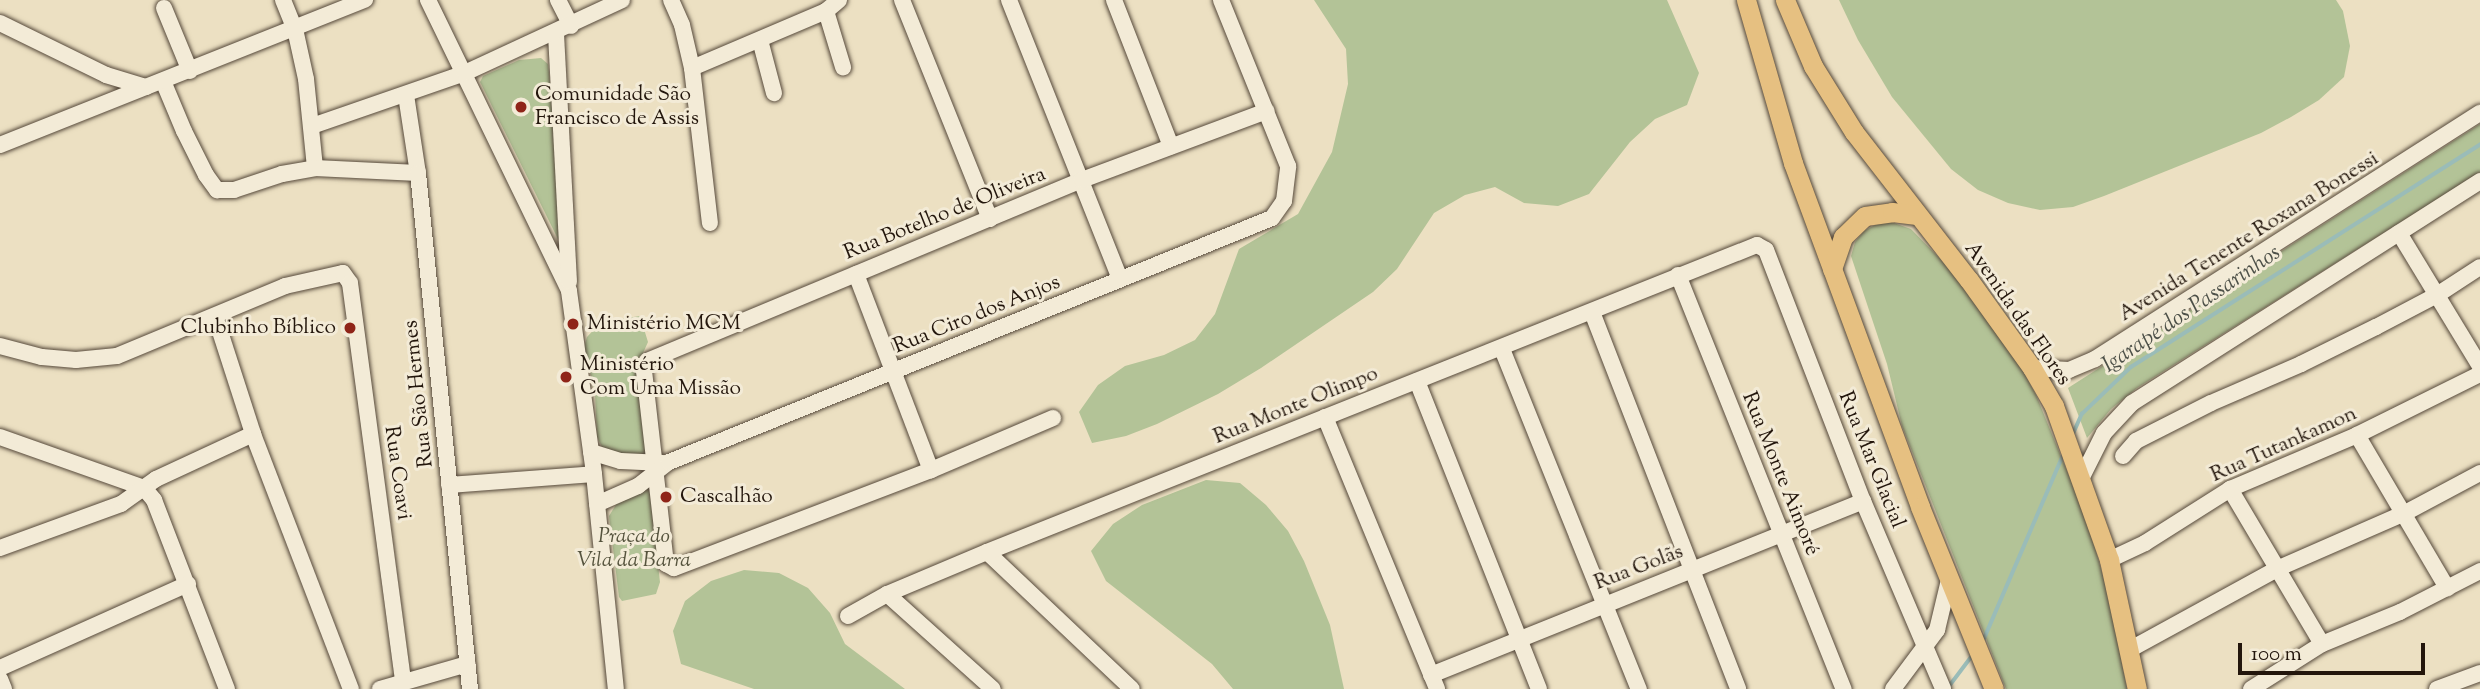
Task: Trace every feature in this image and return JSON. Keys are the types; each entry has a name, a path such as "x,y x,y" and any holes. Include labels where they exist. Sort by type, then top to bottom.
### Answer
{"main road":[{"path":"1746,0 1789,152 1949,580 1991,681"},
{"name":"Avenida das Flores","path":"1785,0 1813,66 1854,132 1969,280 2032,368 2054,406 2109,560 2137,689"},
{"path":"1832,269 1843,237 1865,216 1892,212 1917,215"}],"street":[{"path":"283,0 295,29 312,126 315,168"},
{"path":"0,145 365,0"},
{"path":"428,0 569,291"},
{"path":"558,0 571,26"},
{"path":"312,126 465,73 555,34 622,0"},
{"path":"671,0 682,25 692,68 710,223"},
{"path":"902,0 990,219"},
{"path":"1009,0 1121,279"},
{"path":"1114,0 1171,146"},
{"name":"Rua Ciro dos Anjos","path":"597,504 625,493 660,466 1272,218 1284,201 1288,166 1221,0"},
{"path":"692,68 760,40 835,4 843,67"},
{"path":"164,8 190,71"},
{"path":"0,23 106,75 146,87"},
{"path":"555,34 569,291 594,474 616,689"},
{"path":"760,40 774,93"},
{"path":"163,81 195,153 217,190 234,190 282,174 315,168 418,173"},
{"name":"Rua São Hermes","path":"405,95 418,173 470,689"},
{"name":"Rua Botelho de Oliveira","path":"660,466 644,365 647,361 1082,180 1267,111"},
{"name":"Avenida Tenente Roxana Bonessi","path":"2032,368 2069,370 2095,359 2480,113"},
{"path":"2081,479 2104,433 2132,402 2480,181"},
{"path":"2399,233 2480,366"},
{"name":"Rua Monte Olimpo","path":"848,616 887,594 987,552 1503,349 1678,275 1757,245 1763,246"},
{"name":"Rua Mar Glacial","path":"1763,246 1863,501 1942,689"},
{"path":"2123,456 2136,442 2168,425 2301,365 2437,295 2480,267"},
{"name":"Rua Coavi","path":"215,316 285,286 343,273 351,283 403,681"},
{"path":"856,274 931,470"},
{"name":"Rua Monte Aimoré","path":"1678,275 1844,689"},
{"path":"1592,312 1738,689"},
{"path":"0,346 42,357 99,359 136,350 215,316 253,435 351,689"},
{"path":"1503,349 1639,689"},
{"name":"Rua Tutankamon","path":"2109,560 2145,543 2230,489 2357,435 2480,374"},
{"path":"1417,381 1539,689"},
{"path":"1325,417 1434,682"},
{"path":"591,452 621,461 660,466 666,564 669,568 931,470 1053,418"},
{"path":"0,548 121,503 156,479 253,435"},
{"path":"2357,435 2447,588"},
{"path":"0,437 144,488 154,500 227,689"},
{"path":"621,461 625,493"},
{"path":"2129,650 2279,568 2404,513 2480,473"},
{"path":"449,485 594,474"},
{"path":"2230,489 2322,644"},
{"name":"Rua Golãs","path":"1434,682 1519,639 1863,501"},
{"path":"987,552 1132,689"},
{"path":"2251,689 2322,644 2480,571"},
{"path":"1893,689 1937,630 1949,580"},
{"path":"0,668 188,584"},
{"path":"887,594 993,689"},
{"path":"380,689 467,664"},
{"path":"2437,689 2480,673"},
{"path":"0,679 4,689"}],"green space":[{"path":"1314,0 1667,0 1699,73 1687,105 1655,119 1630,142 1589,194 1558,206 1524,203 1495,187 1465,195 1434,213 1397,269 1373,292 1261,368 1218,394 1157,424 1126,436 1092,443 1079,412 1098,385 1125,366 1164,355 1195,340 1215,314 1239,249 1298,214 1332,152 1348,84 1346,49"},
{"path":"1839,0 2336,0 2343,11 2350,46 2344,77 2319,100 2261,133 2073,207 2040,210 2008,203 1978,190 1951,169 1892,97 1858,40"},
{"path":"541,58 548,64 562,187 562,231 558,239 480,82 483,76 519,60"},
{"path":"2480,124 2480,172 2137,388 2111,409 2087,438 2068,388"},
{"path":"1891,222 1911,229 1946,265 2021,367 2036,395 2087,520 2109,597 2127,689 2006,689 1902,426 1887,364 1851,256 1855,242 1864,231 1877,224"},
{"path":"640,316 648,342 639,362 647,456 626,458 602,447 597,437 595,394 584,347 587,337 601,322"},
{"path":"1206,480 1240,483 1266,505 1288,531 1304,561 1330,625 1344,689 1233,689 1212,664 1106,581 1091,551 1113,524 1142,505"},
{"name":"Praça do Vila da Barra","path":"649,487 660,582 656,594 622,601 619,597 609,516 617,503"},
{"path":"744,570 779,573 808,588 830,613 845,644 905,689 754,689 681,664 673,631 685,601 711,581"}],"waterway":[{"name":"Igarapé dos Passarinhos","path":"2072,436 2082,414 2131,367 2480,145"},
{"name":"Igarapé dos Passarinhos","path":"1983,641 2063,455"},
{"name":"Igarapé dos Passarinhos","path":"1947,689 1972,656"}],"place":[{"name":"Comunidade São Francisco de Assis","path":"521,107"},
{"name":"Ministério MCM","path":"573,324"},
{"name":"Clubinho Bíblico","path":"350,328"},
{"name":"Ministério Com Uma Missão","path":"566,377"},
{"name":"Cascalhão","path":"666,497"}]}
